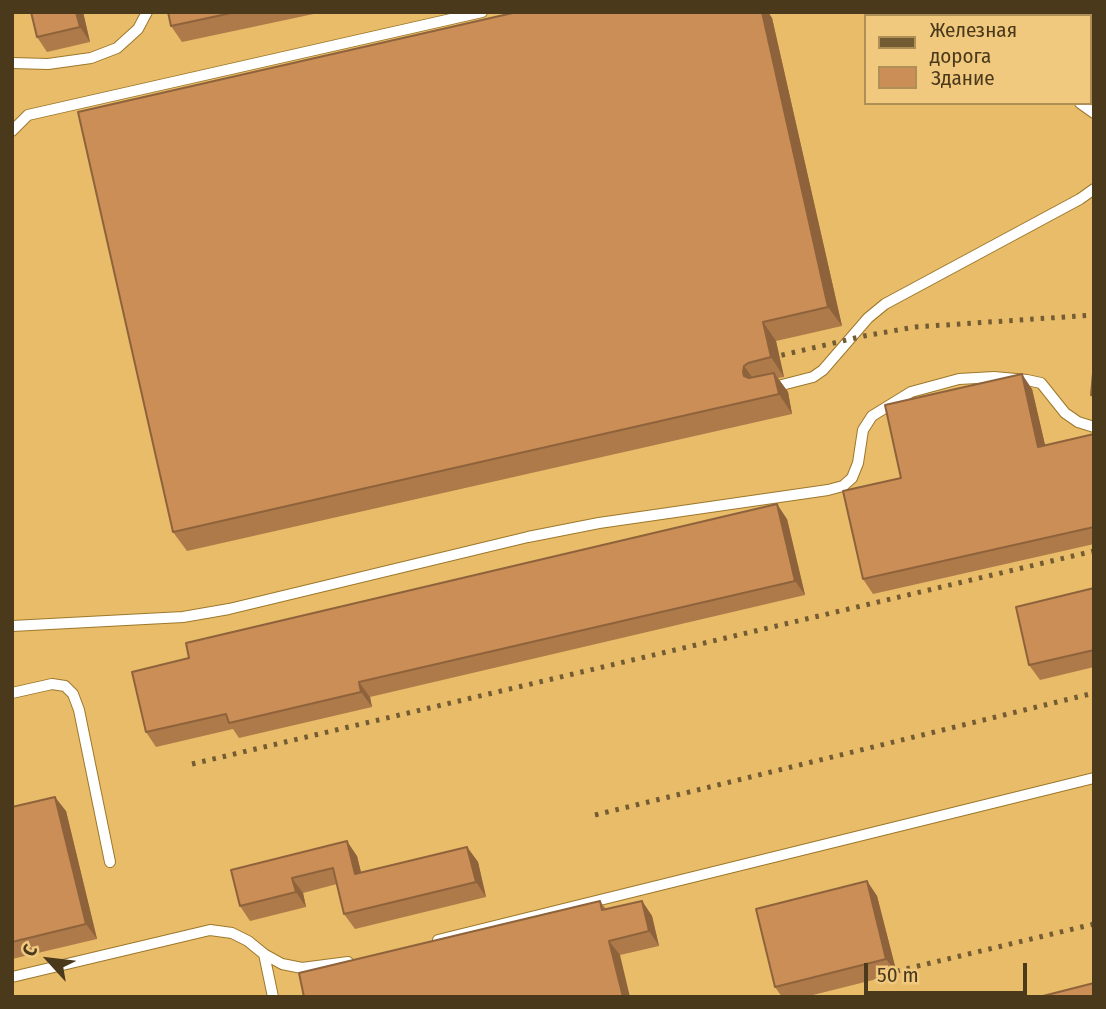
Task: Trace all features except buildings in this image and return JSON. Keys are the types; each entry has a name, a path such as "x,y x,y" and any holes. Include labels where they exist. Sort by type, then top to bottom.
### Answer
{"lane":[{"path":"12,63 48,64 90,58 117,48 138,29 147,12"},
{"path":"12,131 28,115 482,12"},
{"path":"764,390 813,377 824,370 868,318 885,304 1094,189"},
{"path":"12,626 183,617 229,609 528,537 599,523 828,490 843,486 852,478 858,463 863,430 872,415 911,392 959,379 995,377 1041,383 1065,413 1078,422 1094,427"},
{"path":"12,693 52,684 65,686 73,694 79,710 110,862"},
{"path":"425,943 1094,778"},
{"path":"12,977 210,930 232,933 282,964 302,968 358,960"},
{"path":"264,954 273,997"}],"shaded area":[{"path":"12,12 1094,12 1094,997 12,997"}],"railway":[{"path":"761,360 915,327 1094,315"},
{"path":"192,764 1094,551"},
{"path":"595,815 1094,693"},
{"path":"876,976 1094,924"}]}
